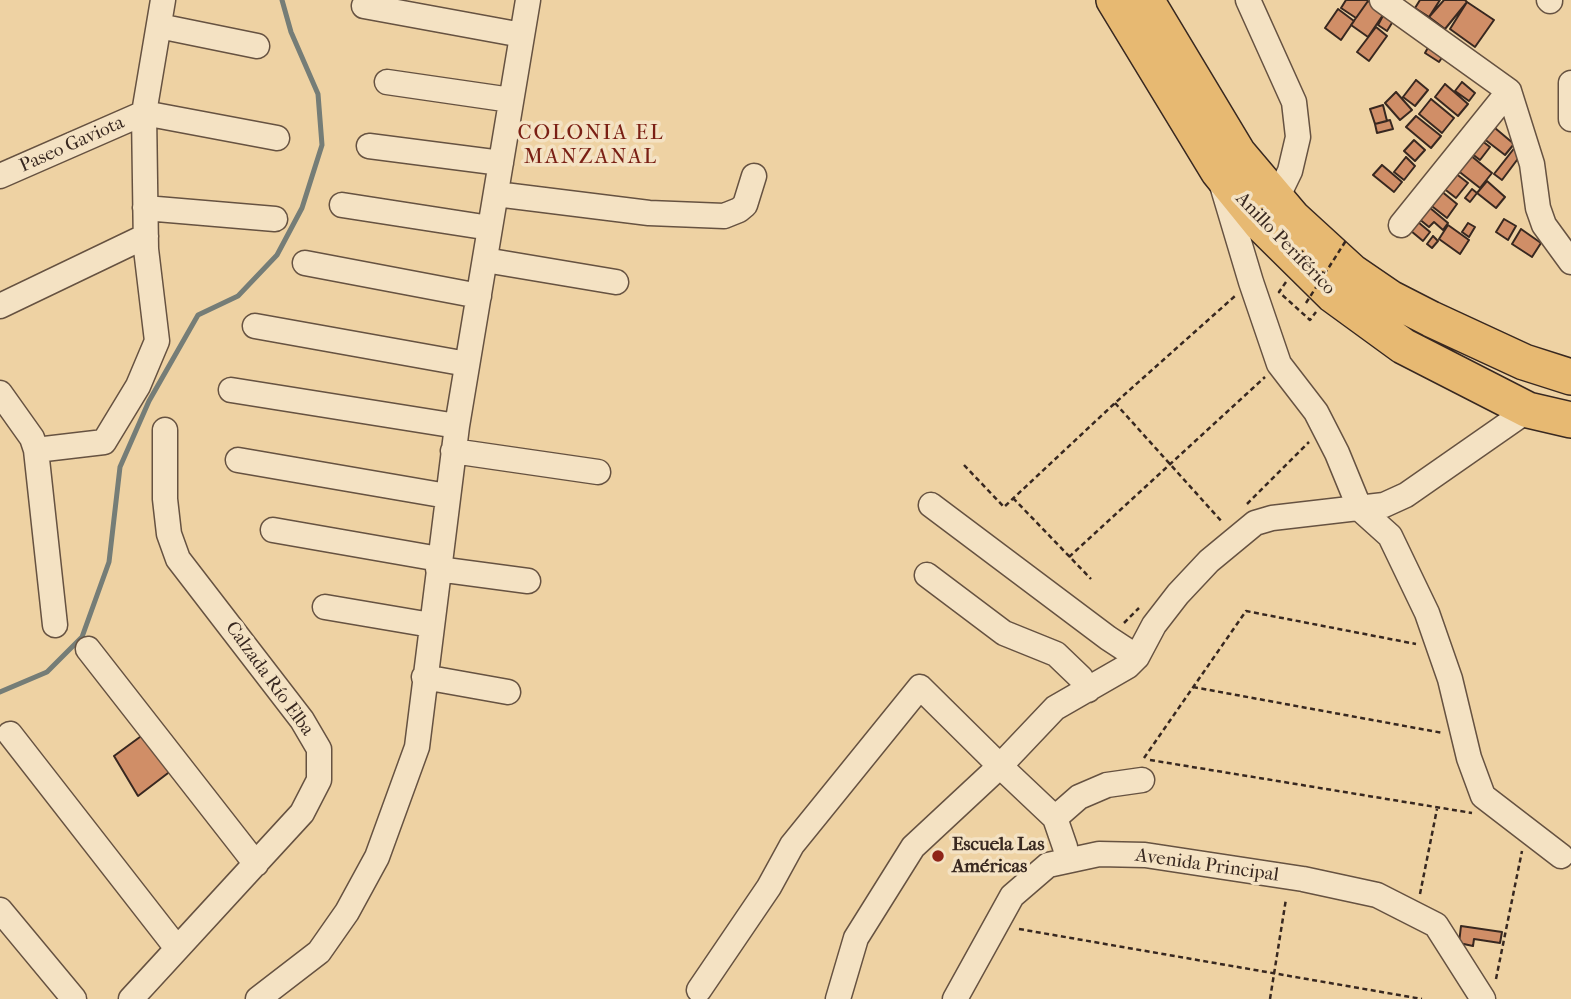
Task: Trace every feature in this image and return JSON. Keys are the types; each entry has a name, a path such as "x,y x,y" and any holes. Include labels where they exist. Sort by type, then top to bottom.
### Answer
{"highway":[{"name":"Anillo Periférico","path":"1114,0 1218,171 1261,224 1333,295 1402,346 1528,410 1571,421"},
{"name":"Anillo Periférico","path":"1146,0 1238,153 1276,200 1352,272 1390,298 1431,319 1524,362 1571,377"}],"street":[{"path":"36,450 104,442 138,386 157,341 146,236 144,113 163,0"},
{"path":"258,999 319,952 347,912 377,857 417,747 455,439 528,0"},
{"path":"1248,0 1294,102 1298,137 1290,171 1276,200"},
{"path":"1382,0 1509,91 1532,164 1538,208 1544,225 1571,262"},
{"path":"364,6 522,35"},
{"path":"159,26 257,46"},
{"path":"387,82 511,100"},
{"path":"1571,83 1571,119"},
{"path":"1402,225 1509,91"},
{"path":"144,113 277,138"},
{"name":"Paseo Gaviota","path":"0,176 144,113"},
{"path":"369,145 501,163"},
{"path":"1218,171 1251,282 1279,363 1316,412 1337,453 1360,509 1390,536 1427,613 1450,679 1483,796 1561,856"},
{"path":"496,194 649,213 724,216 745,205 754,176"},
{"path":"342,205 490,228"},
{"path":"145,208 275,219"},
{"path":"0,306 146,236"},
{"path":"485,260 616,282"},
{"path":"305,263 479,296"},
{"path":"255,326 467,364"},
{"path":"230,390 598,472"},
{"path":"0,393 32,438 36,450 55,625"},
{"path":"838,999 856,937 913,847 1000,766 1055,708 1128,666 1137,657 1154,625 1178,594 1235,538 1255,523 1272,518 1384,505 1406,495 1528,410"},
{"name":"Calzada Río Elba","path":"131,999 302,813 319,780 319,749 302,720 178,559 169,534 165,499 165,430"},
{"path":"238,460 447,496"},
{"path":"931,505 1137,657"},
{"path":"273,530 528,581"},
{"path":"927,575 1004,633 1056,654 1081,678 1088,690"},
{"path":"325,607 431,625"},
{"path":"88,649 256,864"},
{"path":"424,677 508,692"},
{"path":"699,990 769,887 792,845 920,688 1055,818 1067,860"},
{"path":"10,734 176,947"},
{"path":"1055,818 1079,797 1107,785 1142,780"},
{"name":"Avenida Principal","path":"955,999 1013,896 1048,865 1099,854 1144,855 1290,877 1377,895 1436,925 1489,993"},
{"path":"0,910 74,999"}],"path":[{"path":"1279,292 1311,320 1316,313 1306,303 1348,239"},
{"path":"964,465 1004,507 1115,403 1251,282"},
{"path":"1069,557 1279,363"},
{"path":"1115,403 1235,538"},
{"path":"1013,498 1091,579"},
{"path":"1440,648 1246,611 1143,758 1437,809 1475,813"},
{"path":"1193,687 1464,736"},
{"path":"1415,915 1437,809"},
{"path":"1489,993 1527,828"},
{"path":"1270,999 1290,877"},
{"path":"996,925 1422,999"}],"building":[{"path":"1346,0 1368,1 1356,18 1341,8"},
{"path":"1420,0 1440,0 1429,17 1415,8"},
{"path":"1444,0 1467,2 1445,29 1429,17"},
{"path":"1368,1 1385,12 1368,37 1351,25"},
{"path":"1467,2 1494,20 1475,47 1450,29"},
{"path":"1338,9 1354,21 1341,40 1325,28"},
{"path":"1385,12 1395,18 1387,31 1378,25"},
{"path":"1376,27 1387,36 1369,61 1357,52"},
{"path":"1430,44 1445,53 1439,62 1425,53"},
{"path":"1416,80 1428,90 1415,106 1403,97"},
{"path":"1462,82 1475,93 1469,101 1455,91"},
{"path":"1445,84 1468,104 1458,116 1435,97"},
{"path":"1396,92 1412,110 1400,120 1385,103"},
{"path":"1431,99 1454,118 1442,133 1419,114"},
{"path":"1383,105 1387,121 1375,124 1370,109"},
{"path":"1416,116 1441,136 1431,148 1406,127"},
{"path":"1390,120 1393,129 1377,133 1375,124"},
{"path":"1489,123 1514,144 1505,155 1479,135"},
{"path":"1477,137 1490,147 1480,160 1467,150"},
{"path":"1414,140 1425,150 1415,161 1404,151"},
{"path":"1516,146 1523,152 1502,180 1494,174"},
{"path":"1464,150 1492,173 1480,188 1452,166"},
{"path":"1406,157 1415,166 1404,180 1394,172"},
{"path":"1382,165 1402,182 1394,192 1373,175"},
{"path":"1450,169 1468,183 1456,198 1438,184"},
{"path":"1487,181 1505,197 1496,208 1477,193"},
{"path":"1435,186 1457,204 1447,218 1424,200"},
{"path":"1472,189 1477,193 1470,202 1465,198"},
{"path":"1423,202 1448,223 1443,230 1434,222 1429,227 1413,214"},
{"path":"1412,217 1430,232 1423,241 1411,231 1407,236 1401,230"},
{"path":"1504,219 1516,226 1508,240 1496,232"},
{"path":"1468,223 1475,227 1469,237 1462,232"},
{"path":"1448,225 1469,240 1460,254 1439,239"},
{"path":"1521,229 1541,243 1532,257 1512,244"},
{"path":"1433,236 1438,241 1432,248 1427,244"},
{"path":"144,734 172,770 138,796 114,756"},
{"path":"1461,926 1502,932 1500,943 1474,939 1473,946 1459,943"}],"waterway":[{"path":"0,692 47,672 82,637 109,562 120,467 149,401 198,315 238,296 277,255 302,208 322,145 318,94 291,32 282,0"}],"place":[{"name":"Escuela Las Américas","path":"938,856"}],"district":[{"name":"COLONIA EL MANZANAL","path":"591,146"}]}
